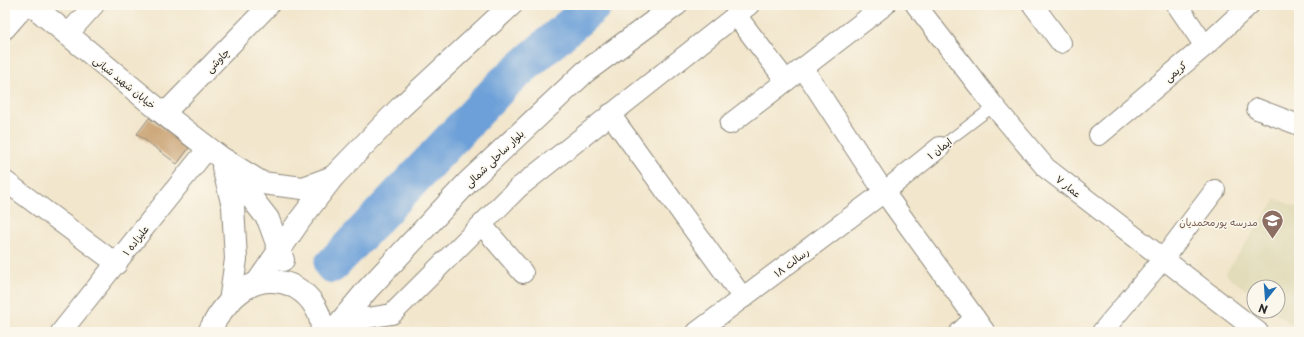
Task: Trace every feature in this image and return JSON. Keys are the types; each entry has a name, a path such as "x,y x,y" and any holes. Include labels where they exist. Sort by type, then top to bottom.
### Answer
{"main road":[{"name":"خیابان شهید شبانی","path":"32,5 164,114 214,152 262,183 303,188 333,177"},
{"name":"بلوار ساحلی شمالی","path":"337,327 367,290 468,182 585,72 676,5"},
{"path":"258,283 279,249 333,177 400,108 507,6"},
{"name":"خیابان شهید شبانی","path":"214,152 268,219 293,285"},
{"path":"214,152 233,206 236,259 230,302"},
{"path":"209,332 216,319 230,302 245,289 258,283 275,282 293,285 312,299 322,320 322,332"}],"street":[{"path":"5,29 26,5"},
{"path":"67,35 94,5"},
{"path":"730,124 885,5"},
{"name":"عمار ۷","path":"916,5 994,106 1046,168 1163,259 1246,328"},
{"path":"1033,5 1061,43"},
{"path":"1177,5 1205,46"},
{"name":"کریمی","path":"1099,135 1205,46 1249,5"},
{"name":"چاوشی","path":"164,114 264,7"},
{"path":"337,327 392,314 518,188 743,10 786,82"},
{"path":"803,68 884,192 980,325 960,332"},
{"path":"1257,109 1299,125"},
{"path":"610,114 743,298"},
{"name":"ایمان ۱","path":"884,192 940,147"},
{"name":"علیزاده ۱","path":"61,332 117,264 214,152"},
{"path":"5,181 117,264"},
{"path":"1102,332 1163,259 1215,190"},
{"name":"رسالت ۱۸","path":"697,332 884,192"},
{"path":"482,225 523,273"}],"lane":[{"name":"ایمان ۱","path":"940,147 994,106"}],"shaded area":[{"name":"مدرسه پورمحمدیان","path":"1276,199 1299,208 1299,330 1284,319 1286,319 1286,279 1246,279 1246,290 1225,274"}],"building":[{"path":"149,118 189,148 177,164 137,134"}],"waterway":[{"path":"332,265 504,83 594,5"}],"place":[{"name":"مدرسه پورمحمدیان","path":"1273,240"}]}
